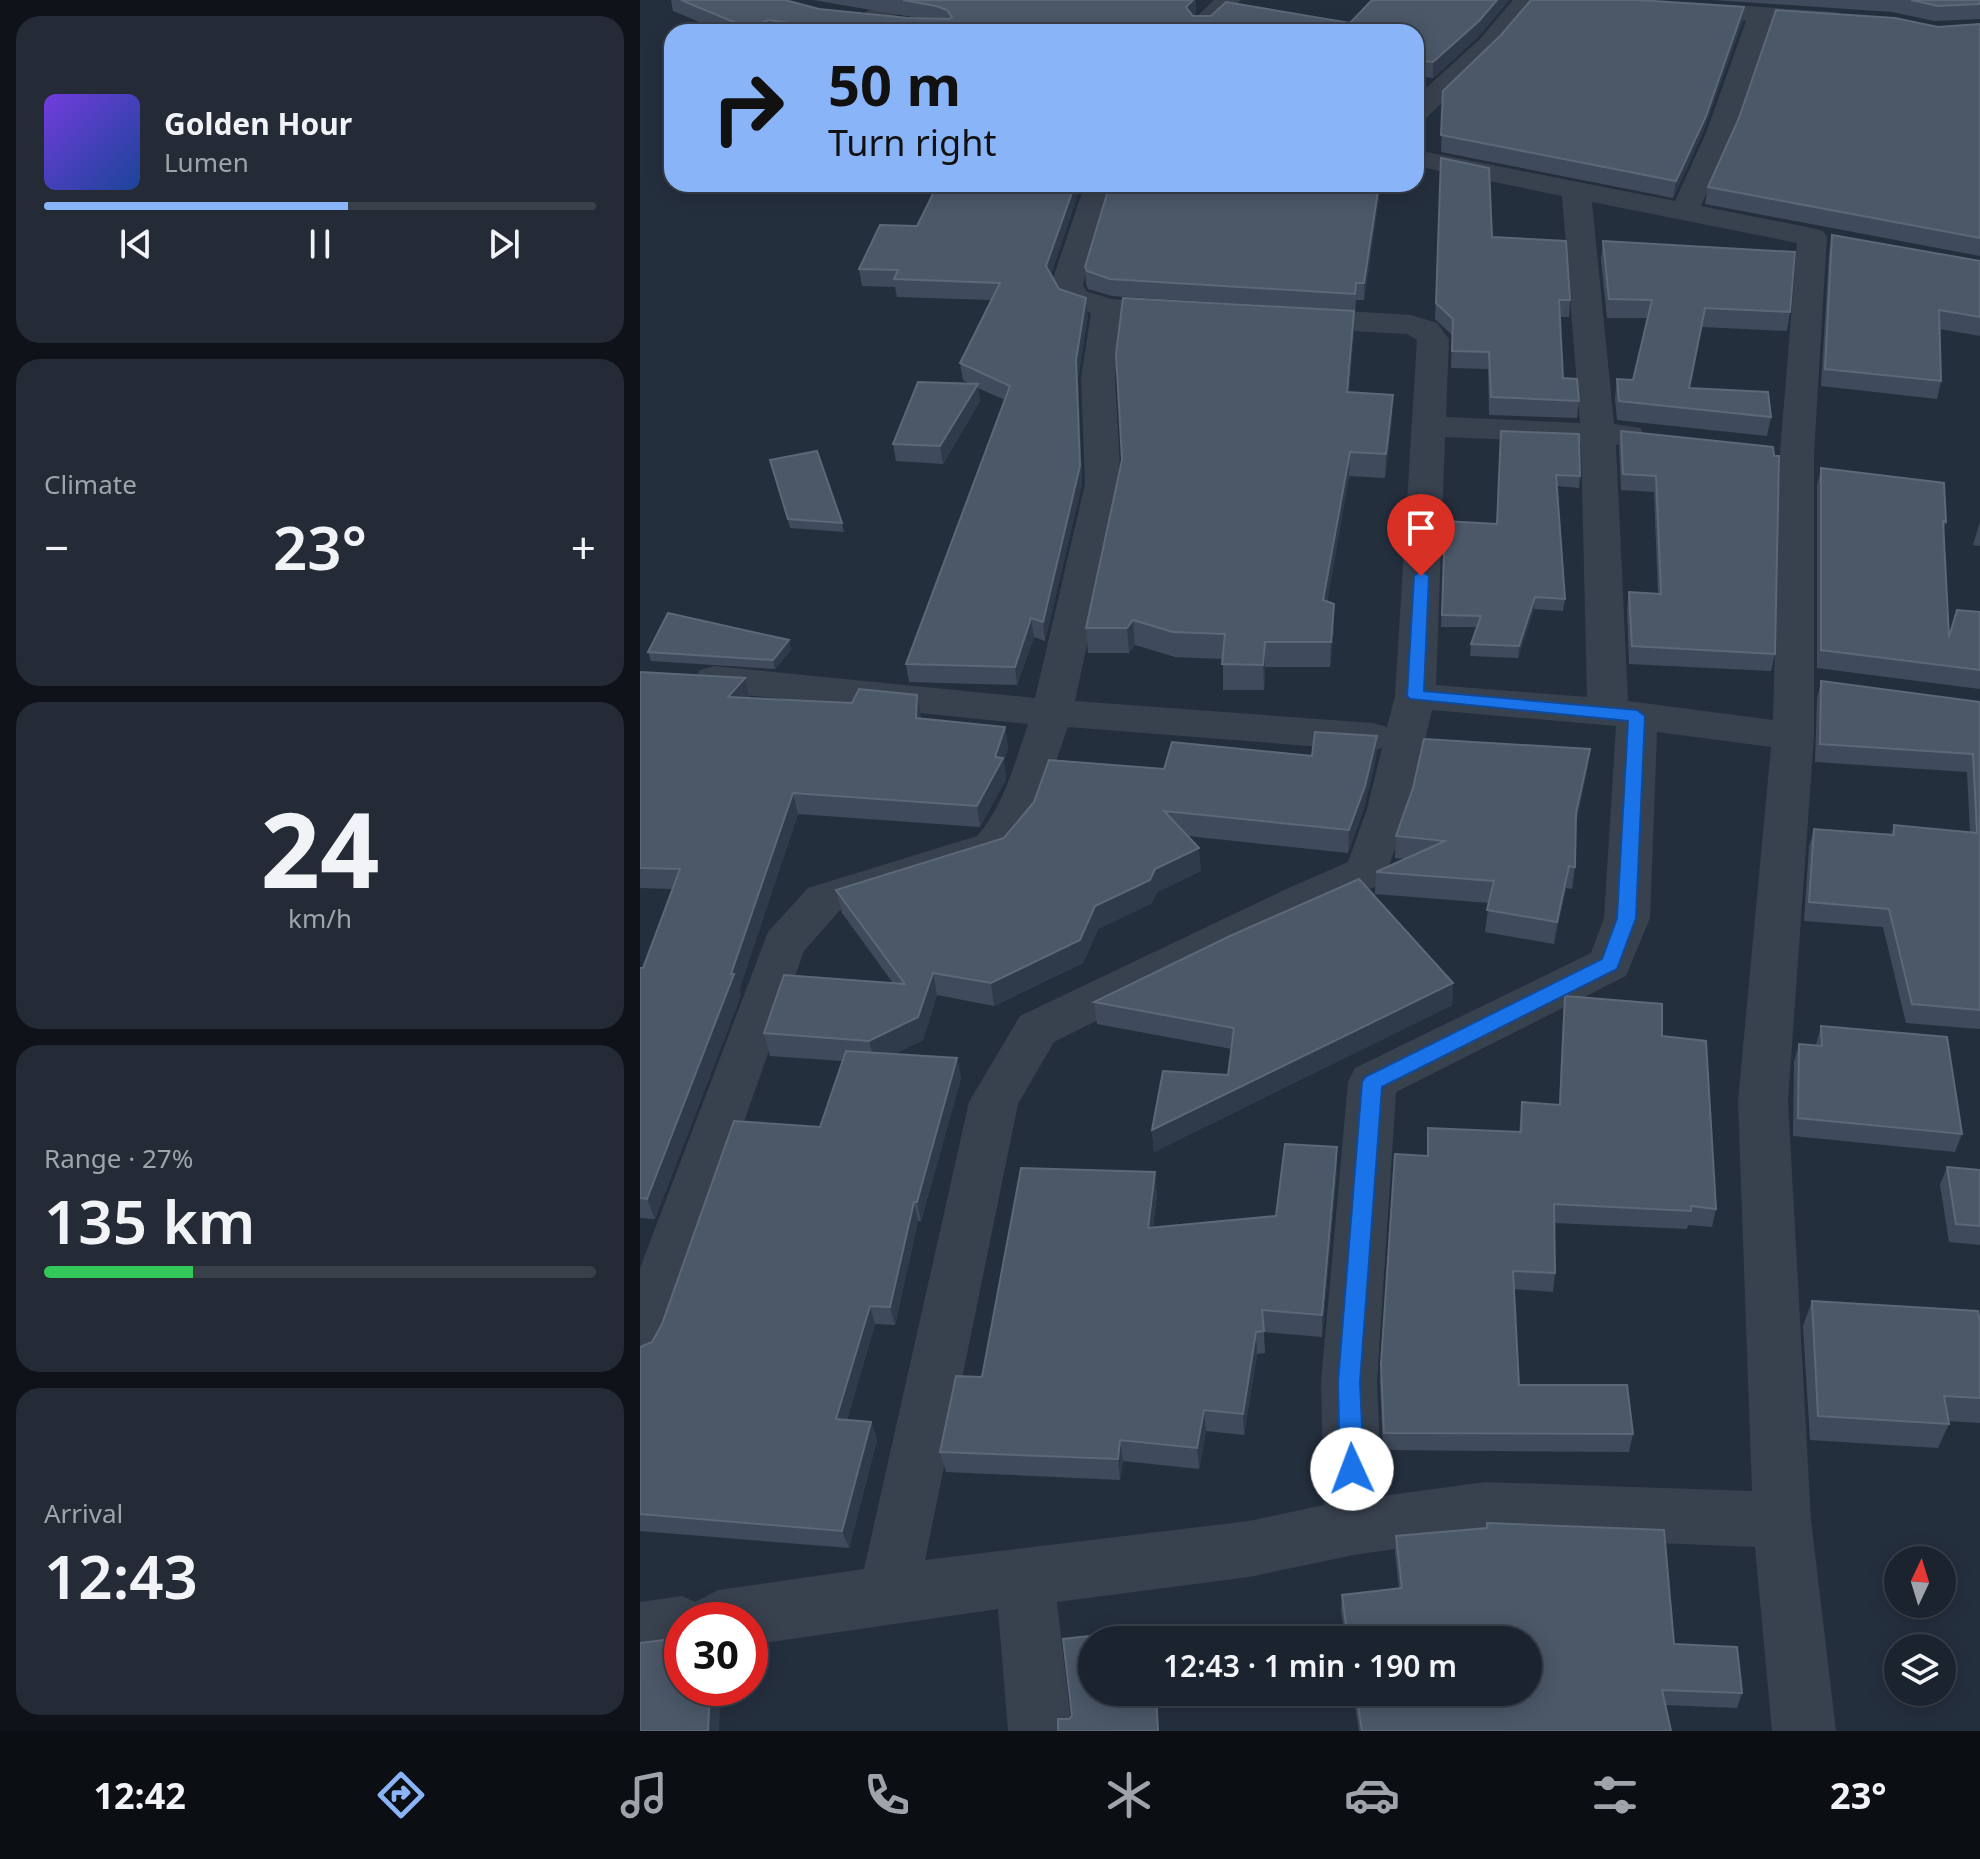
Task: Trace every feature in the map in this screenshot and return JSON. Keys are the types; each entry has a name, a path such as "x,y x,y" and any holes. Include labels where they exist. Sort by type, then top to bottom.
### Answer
{"street":[{"path":"869,20 906,0"},
{"path":"1203,23 1229,0"},
{"path":"1424,105 1489,44 1526,0"},
{"path":"1653,7 1855,21"},
{"path":"1684,212 1720,133 1761,14"},
{"path":"837,15 892,24"},
{"path":"1424,160 1828,240 1797,461 1809,683 1793,736 1763,1101 1782,1520 1804,1731"},
{"path":"1354,1527 1349,1382 1372,1082 1610,964 1627,918 1622,714 1576,191"},
{"path":"888,1594 994,1102 1037,1029 1200,948 1367,872 1388,809 1415,696 1433,339 1426,330 1411,325 1108,308 1073,297 1067,284 1096,192"},
{"path":"640,1341 784,944 824,899 992,847 1012,824 1023,800 1052,713 1103,484 1098,378 1108,308"},
{"path":"1429,426 1598,432 1659,439"},
{"path":"714,679 1052,713 1407,739"},
{"path":"1415,696 1622,714 1793,736"},
{"path":"768,1612 888,1594 1249,1549 1354,1527 1485,1509 1782,1520"},
{"path":"1025,1579 1040,1731"},
{"path":"640,1632 664,1629"}],"building":[{"path":"681,0 785,0 819,9 949,19 952,17 947,10 903,0 1193,0 1186,7 1193,16 1211,16 1226,2 1350,23 1372,0 1497,0 1479,21 1433,62 1424,61 1424,24 797,24 769,20 758,24 738,24"},
{"path":"1531,0 1639,0 1744,7 1706,116 1676,181 1441,135 1443,91 1501,35"},
{"path":"1911,0 1980,0 1980,4 1938,6"},
{"path":"1776,10 1895,18 1938,27 1980,24 1980,238 1708,187 1739,118"},
{"path":"1441,158 1489,168 1492,237 1566,241 1570,300 1559,300 1563,378 1577,379 1579,401 1491,397 1489,352 1452,351 1453,319 1436,303"},
{"path":"934,192 1072,192 1046,266 1059,289 1086,298 1076,360 1080,466 1043,622 1031,618 1015,667 906,664 1010,386 960,363 1000,283 894,279 898,270 859,269 880,225 917,226"},
{"path":"1108,192 1378,192 1364,283 1356,283 1355,294 1110,279 1087,271 1085,267"},
{"path":"1832,235 1980,261 1980,317 1939,310 1941,381 1825,369"},
{"path":"1603,241 1795,252 1790,312 1705,308 1689,388 1768,392 1771,417 1619,401 1617,379 1633,380 1652,300 1609,299"},
{"path":"1123,298 1354,311 1347,392 1393,395 1386,454 1350,452 1323,600 1334,604 1331,642 1265,642 1263,665 1222,664 1225,634 1173,632 1133,620 1127,628 1086,628 1122,460 1116,354"},
{"path":"918,382 978,384 940,446 893,444"},
{"path":"1501,431 1579,434 1580,476 1556,475 1565,599 1535,597 1519,646 1471,644 1481,616 1442,615 1445,521 1497,524"},
{"path":"1621,431 1773,447 1774,456 1779,456 1775,654 1632,646 1629,592 1661,594 1656,476 1623,474"},
{"path":"817,451 842,523 788,519 770,460"},
{"path":"1821,468 1944,483 1949,637 1957,610 1980,612 1980,670 1821,650"},
{"path":"668,613 789,640 773,660 648,652"},
{"path":"640,672 745,678 728,697 852,703 859,689 917,695 916,718 1005,727 995,757 1003,758 977,806 793,793 731,974 734,974 647,1199 640,1198 640,968 643,968 680,869 640,868"},
{"path":"1821,681 1980,702 1980,1010 1912,1004 1889,909 1809,902 1814,829 1894,835 1894,825 1977,833 1973,754 1820,744"},
{"path":"1315,732 1377,736 1365,786 1349,830 1164,811 1199,848 1155,869 1150,880 1095,906 1080,940 991,983 933,973 918,1017 869,1041 764,1033 784,975 905,984 836,890 1004,838 1034,802 1049,760 1164,769 1172,742 1312,756"},
{"path":"1424,739 1590,749 1576,813 1575,867 1569,866 1557,922 1487,910 1494,881 1376,872 1445,841 1396,836 1413,788"},
{"path":"1359,879 1453,983 1152,1130 1163,1071 1228,1075 1234,1028 1094,1002 1230,936"},
{"path":"1565,996 1662,1004 1662,1036 1706,1041 1716,1209 1691,1206 1691,1211 1554,1204 1555,1273 1513,1271 1519,1385 1627,1385 1633,1434 1384,1433 1381,1364 1395,1154 1428,1156 1428,1128 1521,1132 1522,1102 1560,1105"},
{"path":"1821,1026 1947,1037 1962,1134 1798,1118 1799,1044 1822,1046"},
{"path":"846,1051 957,1058 917,1202 914,1202 890,1307 870,1306 836,1419 871,1422 842,1531 640,1514 640,1347 652,1342 662,1324 734,1121 820,1127"},
{"path":"1285,1144 1337,1147 1322,1315 1262,1310 1264,1331 1256,1332 1243,1414 1204,1410 1197,1448 1120,1440 1118,1459 940,1452 956,1376 982,1377 1021,1168 1155,1172 1148,1228 1276,1216"},
{"path":"1947,1167 1980,1170 1980,1226 1956,1224"},
{"path":"1812,1301 1978,1311 1980,1398 1944,1396 1949,1424 1818,1416"},
{"path":"1487,1523 1664,1530 1674,1644 1737,1647 1742,1693 1662,1690 1671,1731 1362,1731 1358,1706 1542,1706 1542,1626 1346,1626 1342,1595 1402,1588 1396,1536 1487,1528"},
{"path":"1078,1637 1078,1706 1157,1706 1158,1731 1058,1731 1058,1719 1072,1716 1063,1639"},
{"path":"664,1640 664,1706 709,1706 708,1731 640,1731 640,1643"}],"route":[{"path":"1352,1469 1349,1382 1372,1082 1610,964 1627,918 1637,716 1415,696 1421,576"}]}
